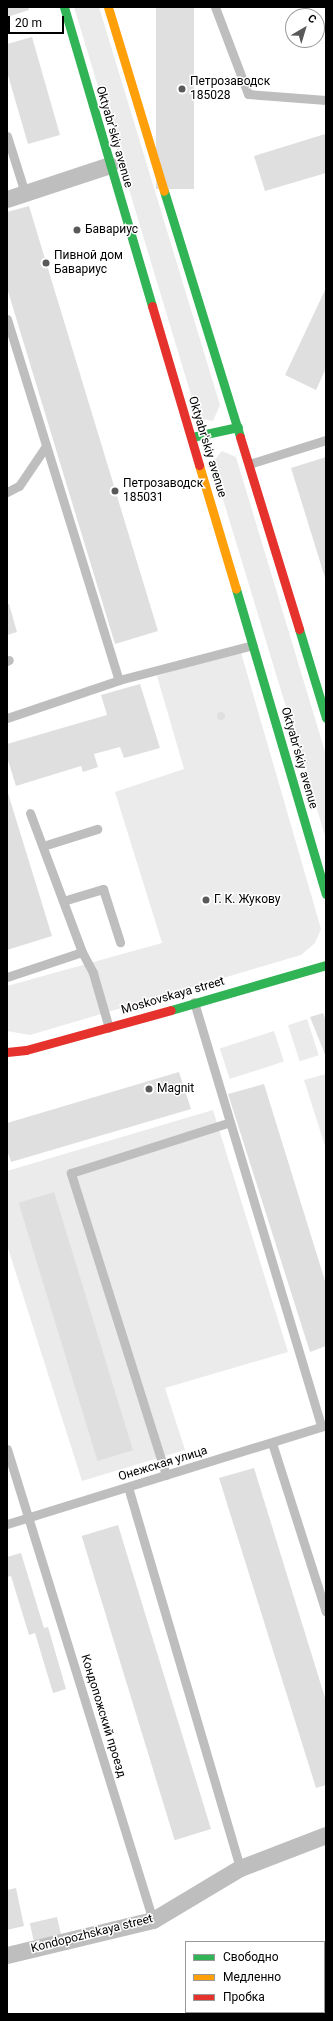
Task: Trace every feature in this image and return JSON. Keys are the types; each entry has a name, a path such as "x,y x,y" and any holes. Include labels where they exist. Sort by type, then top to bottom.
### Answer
{"main road":[{"name":"Oktyabr'skiy avenue","path":"64,7 326,894"},
{"path":"108,7 326,718"},
{"path":"192,437 238,427"},
{"name":"Moskovskaya street","path":"7,1052 26,1050 109,1028 194,1002 326,965"},
{"name":"Moskovskaya street","path":"7,1045 26,1050"}],"street":[{"path":"7,199 110,165"},
{"name":"Kondopozhskaya street","path":"7,1955 153,1920 240,1868 326,1835"}],"lane":[{"path":"215,7 248,94 326,100"},
{"path":"7,136 25,193"},
{"path":"7,318 119,680"},
{"path":"249,464 326,440"},
{"path":"7,492 19,486 46,446"},
{"path":"7,718 119,680 253,645"},
{"path":"30,813 82,952 93,973 109,1028"},
{"path":"43,846 97,829"},
{"path":"63,901 103,888 120,942"},
{"path":"7,978 82,952"},
{"path":"194,1002 228,1124 324,1426"},
{"path":"166,1475 71,1174 228,1124"},
{"name":"Онежская улица","path":"7,1524 324,1426"},
{"path":"272,1443 326,1612"},
{"name":"Кондопожский проезд","path":"7,1449 30,1518 153,1920"},
{"path":"128,1487 240,1868"}],"shaded area":[{"path":"74,7 99,7 220,405 213,421 198,418"},
{"path":"222,451 236,457 326,755 326,839 212,463"},
{"path":"240,649 321,929 315,943 301,955 30,1035 7,1031 7,986 162,943 115,792 184,769 157,676"},
{"path":"307,1019 319,1055 300,1061 288,1025"},
{"path":"274,1031 284,1061 230,1079 220,1049"},
{"path":"326,1074 326,1149 304,1080"},
{"path":"213,1110 288,1352 165,1388 185,1450 82,1481 7,1245 7,1171"}],"building":[{"path":"7,7 28,7 29,10 7,17"},
{"path":"156,7 194,7 194,189 156,189"},
{"path":"32,37 60,135 28,144 7,72 7,44"},
{"path":"325,134 326,173 265,191 254,156"},
{"path":"29,206 158,631 115,644 7,288 7,212"},
{"path":"326,288 326,368 316,390 285,375"},
{"path":"326,457 326,581 291,468"},
{"path":"7,604 9,604 17,632 7,635"},
{"path":"140,684 160,748 124,758 120,747 94,754 98,767 83,772 81,766 16,786 7,757 7,744 107,715 101,695"},
{"path":"219,712 223,712 225,716 223,720 219,720 217,718 217,714"},
{"path":"7,790 52,936 7,950"},
{"path":"323,1013 326,1021 326,1057 310,1017"},
{"path":"179,1072 191,1109 11,1162 7,1150 7,1123"},
{"path":"264,1084 326,1284 326,1346 310,1352 228,1094"},
{"path":"54,1192 133,1450 98,1461 19,1203"},
{"path":"254,1468 326,1701 326,1785 316,1788 219,1478"},
{"path":"118,1525 211,1829 175,1840 82,1536"},
{"path":"21,1553 44,1628 48,1627 66,1689 53,1693 35,1633 29,1635 11,1576 7,1577 7,1557"},
{"path":"16,1888 24,1926 7,1930 7,1890"},
{"path":"57,1917 61,1935 34,1941 30,1923"},
{"path":"245,2013 279,2013 279,2014"}],"traffic: fast":[{"path":"64,7 152,306"},
{"path":"164,191 240,437"},
{"path":"192,437 238,427"},
{"path":"236,589 326,894"},
{"path":"299,629 326,718"},
{"path":"171,1010 326,965"}],"traffic: slow":[{"path":"108,7 164,191"},
{"path":"199,465 236,589"}],"traffic: jam":[{"path":"152,306 199,465"},
{"path":"240,437 299,629"},
{"path":"7,1052 26,1050 171,1010"}],"place":[{"name":"Петрозаводск 185028","path":"182,89"},
{"name":"Бавариус","path":"77,230"},
{"name":"Пивной дом Бавариус","path":"46,263"},
{"name":"Петрозаводск 185031","path":"115,491"},
{"name":"Г. К. Жукову","path":"206,900"},
{"name":"Magnit","path":"149,1089"}]}
